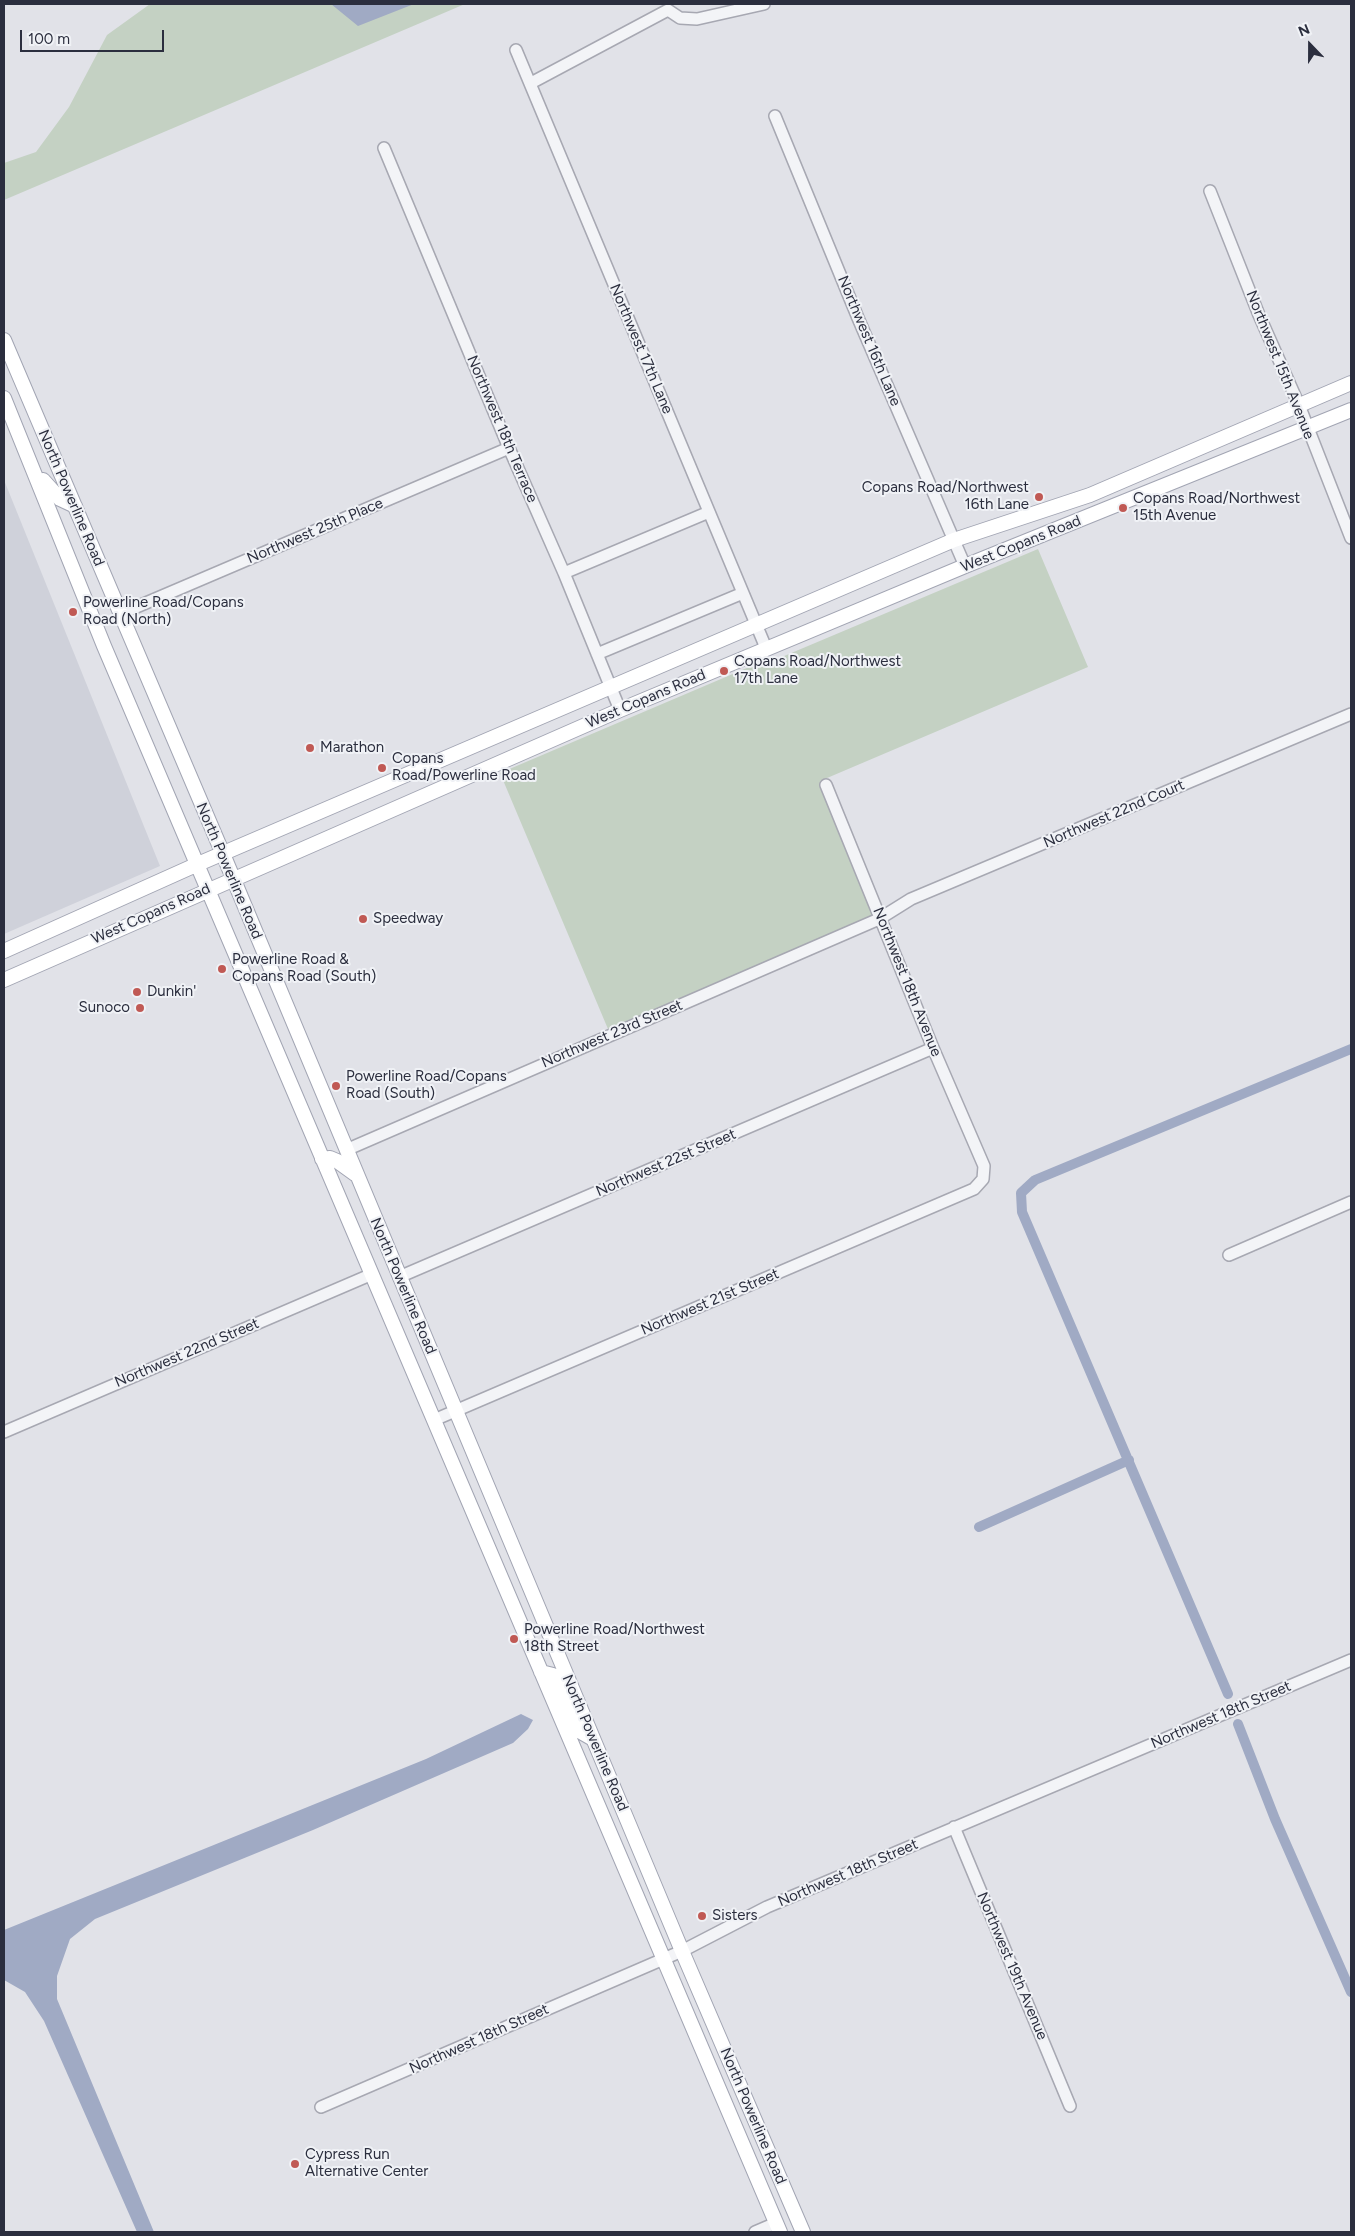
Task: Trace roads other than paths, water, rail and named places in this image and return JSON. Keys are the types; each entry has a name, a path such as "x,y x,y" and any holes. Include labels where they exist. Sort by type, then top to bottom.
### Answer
{"main road":[{"name":"North Powerline Road","path":"4,340 223,854 682,1951 803,2232"},
{"name":"West Copans Road","path":"4,951 198,864 954,540 1090,494 1351,383"},
{"name":"North Powerline Road","path":"4,398 104,646 198,864 207,890 778,2228"},
{"name":"West Copans Road","path":"4,980 232,879 766,648 1351,410"},
{"path":"32,465 60,499 74,506"},
{"path":"322,1159 330,1158 337,1161 356,1174"},
{"path":"540,1672 553,1675 557,1680 579,1731 593,1739"},
{"path":"765,2198 787,2215 796,2217"},
{"path":"778,2228 790,2227 795,2232"}],"street":[{"path":"531,83 666,7 680,18 697,19 764,4"},
{"name":"Northwest 17th Lane","path":"516,50 766,648"},
{"name":"Northwest 16th Lane","path":"775,116 858,318 965,566"},
{"name":"Northwest 18th Terrace","path":"384,148 620,710"},
{"name":"Northwest 15th Avenue","path":"1210,191 1259,316 1299,405 1351,538"},
{"name":"Northwest 25th Place","path":"120,614 510,448"},
{"path":"564,573 709,512"},
{"path":"598,654 743,593"},
{"name":"Northwest 22nd Court","path":"879,919 911,899 1351,714"},
{"name":"Northwest 18th Avenue","path":"826,785 873,898 879,919 984,1166 984,1179"},
{"name":"Northwest 23rd Street","path":"346,1150 879,919"},
{"name":"Northwest 22st Street","path":"399,1277 933,1048"},
{"name":"Northwest 21st Street","path":"434,1420 974,1189 984,1179"},
{"path":"1229,1255 1351,1202"},
{"name":"Northwest 22nd Street","path":"4,1432 370,1275"},
{"name":"Northwest 18th Street","path":"321,2108 682,1951 767,1907 1351,1660"},
{"name":"Northwest 19th Avenue","path":"954,1827 1070,2106"},
{"path":"755,2232 778,2228"}],"water":[{"path":"331,4 414,4 358,26"},
{"path":"521,1714 533,1720 528,1729 513,1743 313,1830 95,1919 70,1939 57,1976 57,1999 154,2232 137,2232 44,2021 25,1992 4,1980 4,1930 426,1759"}],"waterway":[{"path":"1228,1694 1022,1212 1021,1193 1035,1180 1351,1049"},
{"path":"979,1527 1129,1460"},
{"path":"1238,1724 1275,1819 1351,1992"}],"place":[{"name":"Copans Road/Northwest 16th Lane","path":"1039,497"},
{"name":"Copans Road/Northwest 15th Avenue","path":"1123,508"},
{"name":"Powerline Road/Copans Road (North)","path":"73,612"},
{"name":"Copans Road/Northwest 17th Lane","path":"724,671"},
{"name":"Marathon","path":"310,748"},
{"name":"Copans Road/Powerline Road","path":"382,768"},
{"name":"Speedway","path":"363,919"},
{"name":"Powerline Road & Copans Road (South)","path":"222,969"},
{"name":"Dunkin'","path":"137,992"},
{"name":"Sunoco","path":"140,1008"},
{"name":"Powerline Road/Copans Road (South)","path":"336,1086"},
{"name":"Powerline Road/Northwest 18th Street","path":"514,1639"},
{"name":"Sisters","path":"702,1916"},
{"name":"Cypress Run Alternative Center","path":"295,2164"}]}
